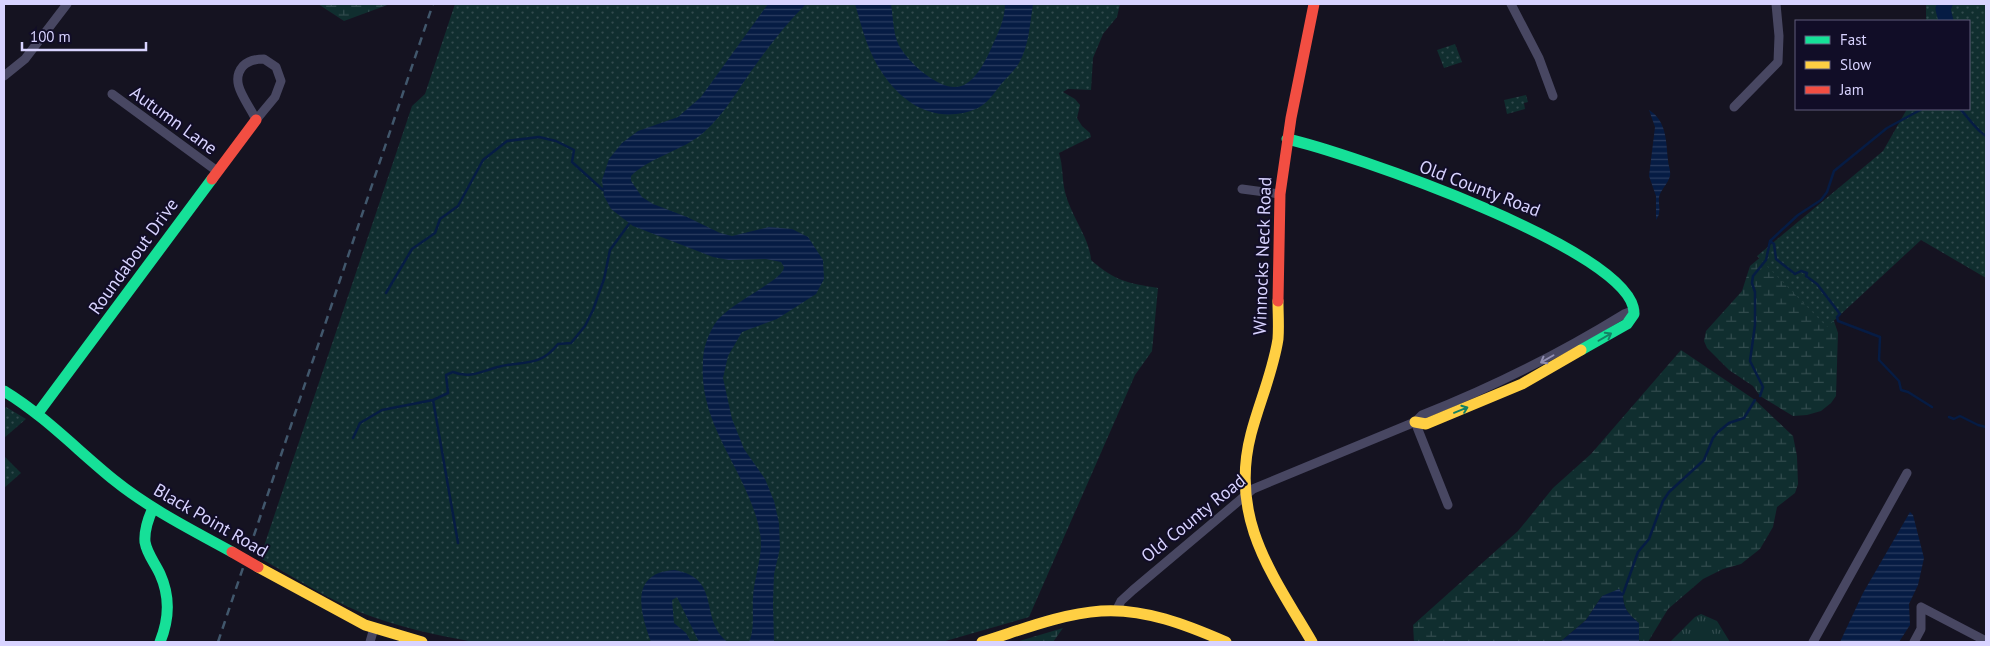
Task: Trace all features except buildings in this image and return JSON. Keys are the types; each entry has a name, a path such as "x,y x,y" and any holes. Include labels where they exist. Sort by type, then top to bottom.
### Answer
{"street":[{"path":"4,76 25,59 67,4"},
{"name":"Winnocks Neck Road","path":"1312,642 1264,556 1249,520 1244,494 1244,473 1251,434 1274,359 1280,329 1278,237 1280,194 1287,139 1314,4"},
{"path":"1511,4 1539,58 1554,96"},
{"path":"1734,107 1778,62 1779,36 1776,4"},
{"name":"Roundabout Drive","path":"38,413 275,97 281,81 276,67 264,59 247,62 239,71 236,80 256,120"},
{"name":"Autumn Lane","path":"112,94 218,171"},
{"name":"Old County Road","path":"1116,611 1121,601 1244,494 1284,475 1415,422 1426,424 1522,384 1627,324 1636,310 1625,291 1605,272 1576,250 1554,237 1516,220 1357,159 1287,139"},
{"path":"1242,189 1280,194"},
{"name":"Black Point Road","path":"4,391 38,413 114,480 153,508 333,609 374,628 422,642"},
{"path":"1415,422 1448,505"},
{"path":"1814,642 1907,473"},
{"path":"153,508 147,524 145,538 149,554 164,585 167,600 167,622 160,642"},
{"path":"1914,642 1921,629 1920,607 1986,642"},
{"path":"982,642 1070,617 1116,611 1163,619 1226,642"},
{"path":"370,642 374,628"}],"green space":[{"path":"318,4 390,4 344,21"},
{"path":"455,4 1120,4 1117,17 1103,34 1093,58 1091,90 1068,89 1063,92 1075,99 1080,105 1077,118 1090,133 1091,137 1059,153 1065,192 1071,210 1084,236 1091,260 1107,273 1122,280 1158,288 1152,351 1135,375 1029,617 942,642 474,642 417,630 362,613 323,594 260,558 412,106 425,94"},
{"path":"1926,4 1986,4 1986,278 1921,240 1827,327 1757,256 1883,151 1906,110 1970,110 1970,20 1926,20"},
{"path":"1455,44 1462,62 1444,68 1437,50"},
{"path":"1526,95 1528,102 1524,103 1525,109 1507,114 1504,100"},
{"path":"1763,255 1833,318 1838,333 1836,396 1821,411 1793,416 1760,396 1753,386 1729,370 1707,348 1704,341 1706,331 1742,291 1750,266"},
{"path":"1681,350 1755,400 1793,436 1797,456 1798,484 1795,493 1777,507 1773,527 1760,549 1741,564 1723,569 1703,579 1668,609 1648,642 1639,642 1639,623 1627,610 1623,594 1602,596 1586,620 1560,642 1414,642 1413,625 1518,531 1553,488 1591,454"},
{"path":"6,407 26,419 4,438 4,409"},
{"path":"4,456 21,473 4,488"},
{"path":"1701,614 1717,621 1730,642 1670,642 1695,617"},
{"path":"1063,628 1053,642 1016,642"}],"water":[{"path":"768,4 806,4 774,40 725,108 703,133 686,145 647,164 631,176 631,181 642,197 653,204 687,217 720,233 732,236 769,227 792,229 808,237 823,260 824,279 816,294 777,319 742,332 728,356 723,378 732,419 744,449 765,479 774,501 779,523 780,548 774,574 774,642 749,642 753,626 754,589 761,549 760,533 746,490 716,429 708,408 704,386 703,357 709,335 719,319 728,310 774,279 781,273 784,267 781,262 766,259 729,260 713,257 633,226 611,209 604,196 602,180 609,159 622,143 638,131 678,117 701,97"},
{"path":"855,4 891,4 896,37 904,53 921,71 933,80 953,87 962,86 977,74 1000,28 1005,4 1033,4 1027,42 1017,66 982,106 964,113 950,114 924,110 902,96 892,86 873,58"},
{"path":"1649,110 1655,115 1662,126 1666,139 1670,172 1669,179 1659,197 1659,211 1656,220 1656,196 1649,176 1655,127"},
{"path":"1910,512 1913,515 1924,558 1918,585 1909,604 1910,625 1899,642 1840,642 1863,593"},
{"path":"674,570 689,574 705,590 714,623 719,633 728,642 699,642 677,597 672,600 674,623 686,633 691,642 651,642 642,607 644,586 650,578 660,573"},
{"path":"1619,589 1623,594 1627,610 1639,623 1639,642 1560,642 1586,620 1602,596"}],"waterway":[{"path":"1945,4 1943,9 1946,20"},
{"path":"1760,396 1763,387 1750,361 1755,325 1755,292 1752,283 1753,276 1766,260 1770,241 1798,215 1821,200 1827,192 1834,171 1887,128 1920,110"},
{"path":"1961,110 1975,127 1986,136"},
{"path":"386,293 412,249 435,233 440,219 458,206 483,160 507,141 539,137 556,141 574,150 572,162 603,190"},
{"path":"353,438 360,423 382,410 433,400 448,393 446,375 453,372 470,375 507,365 531,362 544,357 558,344 571,343 585,326 593,310 604,279 610,250 629,224"},
{"path":"1770,241 1774,244 1776,259 1795,274 1801,271 1807,273 1806,276 1817,284 1840,314 1837,317 1838,321 1880,337 1879,360 1899,381 1901,390 1908,392 1932,407"},
{"path":"433,400 458,543"},
{"path":"1623,594 1638,552 1649,539 1663,501 1669,492 1704,460 1713,438 1718,432 1729,423 1744,418 1755,400"},
{"path":"1949,417 1954,419 1960,416 1986,427"}],"railway":[{"path":"218,642 433,4"}],"traffic: fast":[{"path":"1287,139 1365,163 1483,207 1540,234 1589,262 1622,289 1634,314 1627,324 1581,350"},
{"path":"38,413 212,179"},
{"path":"4,391 47,422 128,491 172,519 232,552"},
{"path":"153,508 145,533 145,542 160,574 167,599 167,617 160,642"}],"traffic: slow":[{"path":"1278,301 1278,339 1273,363 1251,434 1246,464 1246,492 1250,519 1258,544 1282,593 1312,642"},
{"path":"1415,422 1426,424 1522,384 1581,350"},
{"path":"258,567 365,625 422,642"},
{"path":"982,642 1071,615 1101,611 1133,612 1149,615 1165,619 1226,642"}],"traffic: jam":[{"path":"1278,301 1280,194 1291,118 1314,4"},
{"path":"212,179 256,120"},
{"path":"232,552 258,567"}]}
